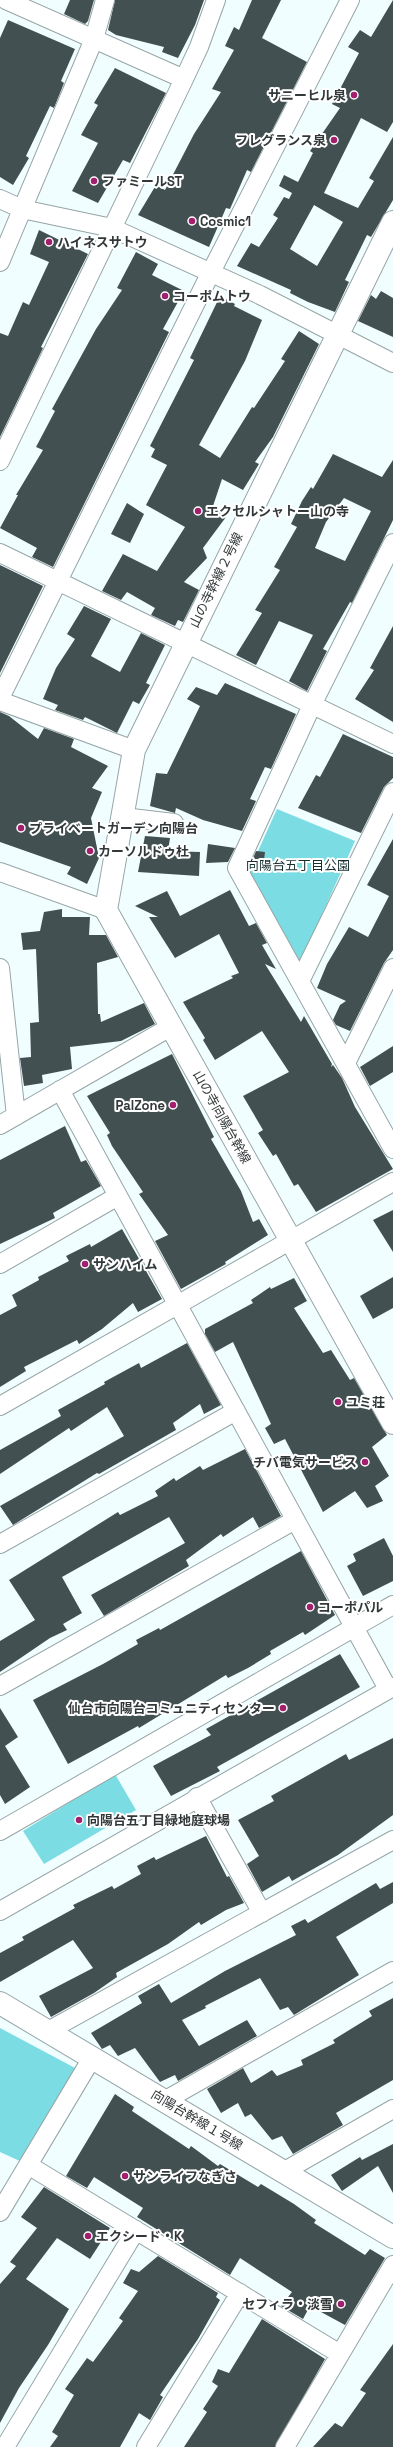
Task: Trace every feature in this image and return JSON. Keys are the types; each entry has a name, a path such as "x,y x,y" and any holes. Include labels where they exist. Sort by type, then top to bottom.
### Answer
{"street":[{"path":"6,0 184,79"},
{"path":"0,262 94,39 105,0"},
{"path":"0,461 199,47 216,0"},
{"path":"134,750 0,699 211,272 350,0"},
{"path":"0,200 22,209 112,228 211,272 393,363"},
{"name":"山の寺幹線２号線","path":"106,910 134,750 336,334 393,222"},
{"path":"393,542 312,705 237,868 393,1149"},
{"path":"0,553 393,744"},
{"path":"300,981 393,792"},
{"path":"123,816 174,823"},
{"path":"0,872 106,910"},
{"name":"山の寺向陽台幹線","path":"106,910 393,1423"},
{"path":"0,968 16,1116"},
{"path":"346,1063 393,968"},
{"path":"0,1125 172,1026"},
{"path":"0,1910 390,1688 354,1627 60,1090"},
{"path":"0,1406 393,1182"},
{"path":"0,1264 118,1196"},
{"path":"0,1544 236,1411"},
{"path":"0,1686 295,1520"},
{"path":"0,1831 393,1605"},
{"path":"197,1797 262,1913"},
{"path":"48,2031 393,1840"},
{"path":"164,2101 393,1971"},
{"name":"向陽台幹線１号線","path":"0,2003 393,2237"},
{"path":"0,2212 92,2058"},
{"path":"283,2172 393,2109"},
{"path":"28,2165 340,2354"},
{"path":"5,2447 136,2230"},
{"path":"285,2447 393,2265"},
{"path":"146,2447 240,2293"}],"green space":[{"name":"向陽台五丁目公園","path":"277,809 355,841 301,961 297,961 249,871"},
{"name":"向陽台五丁目緑地庭球場","path":"115,1774 136,1810 44,1864 23,1831"},
{"path":"0,2028 77,2069 22,2162 0,2152"}],"building":[{"path":"70,0 94,0 88,21 85,24 64,14"},
{"path":"115,0 204,0 195,25 178,58 162,52 164,47 116,35 108,30"},
{"path":"252,0 281,0 262,38 307,62 251,172 247,170 230,209 226,208 209,247 138,215 156,185 165,190 194,134 221,92 212,89 234,50 225,46 234,27 239,30"},
{"path":"393,0 393,122 387,132 361,118 324,193 358,208 374,181 369,178 393,137 393,200 371,237 367,235 345,280 349,282 335,312 308,302 290,293 291,290 237,266 251,243 259,247 278,218 273,215 284,197 289,199 292,193 279,186 284,175 298,182 313,153 310,151 340,108 332,104 359,53 348,47 360,30 371,37","holes":["314,205 343,222 317,266 290,249"]},
{"path":"8,20 75,49 61,81 64,83 54,108 50,106 26,156 29,158 13,185 0,177 0,38"},
{"path":"115,68 166,93 130,163 123,160 98,203 72,191 98,143 81,135 98,105 94,103"},
{"path":"39,230 88,254 41,347 43,348 0,437 0,333 8,336 23,302 29,305 49,262 30,254"},
{"path":"136,252 158,264 152,275 184,291 163,329 169,332 53,567 32,557 37,548 0,528 18,495 16,495 43,450 36,447 55,411 52,409 96,329 122,290 117,288"},
{"path":"381,291 393,298 393,337 358,321 371,295 376,299"},
{"path":"220,296 235,304 234,306 262,320 245,361 199,445 220,458 252,407 254,408 285,361 281,359 299,331 319,344 273,437 255,462 259,464 243,490 222,479 213,506 226,517 203,548 207,558 184,582 199,590 183,622 178,620 175,626 151,615 155,608 127,592 121,600 102,591 123,554 157,571 185,527 146,505 167,465 151,457 155,449 150,446 194,360 190,358"},
{"path":"333,454 382,477 393,460 393,520 352,603 350,602 323,649 327,651 307,691 289,681 313,635 279,621 256,665 236,655 262,613 255,610 280,570 274,567 297,527 291,524 302,501 311,487 313,489","holes":["344,498 371,511 345,561 315,548 326,522"]},
{"path":"127,503 144,514 130,543 111,534"},
{"path":"0,565 43,586 0,673"},
{"path":"84,606 111,619 91,656 120,672 141,633 165,645 146,683 150,685 139,704 133,701 117,733 85,717 83,720 55,710 58,705 43,699 56,668 75,639 67,634"},
{"path":"393,626 393,722 355,699 374,670 370,668"},
{"path":"225,683 296,714 271,769 265,767 250,799 256,801 242,831 203,820 176,808 175,813 150,806 156,773 167,774 200,706 187,699 196,687 217,695"},
{"path":"0,712 9,716 38,739 44,728 74,739 71,747 108,766 92,788 102,792 91,818 99,858 87,884 67,874 71,867 0,842"},
{"path":"343,734 393,757 393,778 384,787 361,833 298,808 316,775 320,777"},
{"path":"145,836 170,838 168,851 200,852 199,876 138,872"},
{"path":"393,839 393,950 384,963 350,1031 336,1025 333,1020 340,1005 346,1001 317,988 327,964 349,927 368,937 389,896 367,885"},
{"path":"208,844 235,848 228,862 206,863"},
{"path":"256,851 265,852 264,860 252,861"},
{"path":"230,890 249,926 256,923 267,943 262,945 276,969 265,964 301,1022 304,1016 332,1064 331,1067 333,1065 342,1078 355,1107 393,1169 316,1212 298,1184 294,1186 276,1154 273,1156 258,1133 263,1130 243,1096 289,1072 262,1031 215,1060 203,1040 205,1038 183,1002 233,978 231,976 239,973 219,934 175,958 149,917 158,917 135,906 167,891 180,916"},
{"path":"62,909 62,917 90,917 89,935 106,935 118,957 97,963 98,1014 100,1014 101,1022 144,1003 155,1024 121,1041 70,1047 72,1069 42,1075 43,1083 24,1086 20,1058 31,1057 30,1023 39,1022 36,949 23,950 21,933 40,931 44,912"},
{"path":"393,1046 393,1072 370,1086 360,1067"},
{"path":"172,1054 214,1137 211,1139 241,1191 253,1222 259,1219 268,1235 225,1262 226,1264 181,1289 155,1241 168,1235 139,1194 143,1192 112,1146 107,1135 110,1133 87,1096"},
{"path":"65,1126 81,1162 86,1160 101,1186 53,1213 55,1218 0,1244 0,1160"},
{"path":"393,1210 393,1252 373,1220"},
{"path":"122,1229 162,1299 138,1312 133,1303 102,1329 79,1344 77,1340 24,1367 26,1371 0,1387 0,1315 17,1306 12,1295 39,1280 38,1277 69,1261 66,1256 90,1244 91,1247"},
{"path":"393,1277 393,1308 373,1319 360,1296"},
{"path":"294,1278 307,1301 294,1308 323,1353 331,1350 350,1380 354,1378 387,1435 372,1447 389,1476 375,1486 383,1501 367,1508 355,1491 323,1512 285,1439 274,1444 265,1428 271,1424 233,1342 215,1352 205,1334 205,1329 253,1303 251,1300 270,1287 271,1289"},
{"path":"187,1343 221,1405 204,1414 200,1404 173,1423 176,1430 99,1474 97,1473 13,1525 0,1506 124,1436 107,1407 71,1431 69,1428 0,1474 0,1450 61,1416 58,1410 105,1384 104,1382 139,1363 141,1368"},
{"path":"245,1449 281,1516 259,1528 253,1517 223,1537 221,1534 186,1560 189,1566 104,1616 91,1595 185,1543 169,1517 62,1577 82,1613 63,1624 67,1630 50,1638 0,1672 0,1641 35,1620 9,1580 118,1512 120,1515 158,1496 155,1491 174,1478 176,1481 200,1466 203,1470"},
{"path":"384,1538 393,1556 393,1581 363,1596 347,1566 356,1561 353,1554"},
{"path":"301,1551 335,1615 305,1635 303,1632 270,1651 271,1654 248,1668 228,1678 226,1675 139,1728 138,1726 68,1764 33,1700 103,1664 138,1644 136,1640 159,1628 160,1630"},
{"name":"仙台市向陽台コミュニティセンター","path":"340,1654 360,1687 217,1767 220,1771 171,1796 153,1766 211,1735 206,1729"},
{"path":"0,1708 18,1737 5,1746 30,1787 5,1804 0,1795"},
{"path":"393,1738 393,1815 338,1855 292,1881 289,1876 262,1892 247,1864 259,1856 238,1820 274,1801 271,1796 346,1754 349,1760"},
{"path":"206,1836 227,1877 229,1876 244,1903 226,1910 201,1925 199,1922 168,1944 116,1973 117,1977 94,1993 51,2017 39,1996 93,1968 73,1940 0,1982 0,1953 24,1940 22,1937 75,1908 73,1905 112,1886 114,1889 141,1874 137,1866 154,1857 156,1860"},
{"path":"393,1882 393,1903 336,1937 359,1975 294,2015 288,2007 280,2010 260,1978 205,2006 206,2008 182,2020 199,2046 247,2020 257,2036 178,2081 175,2075 160,2082 135,2048 118,2056 110,2045 102,2049 91,2033 142,2003 138,1996 159,1984 171,2003 225,1971 296,1935 291,1926 305,1919 308,1923 376,1883 380,1889"},
{"path":"393,1998 393,2080 336,2113 343,2125 293,2154 282,2136 272,2140 251,2114 245,2117 238,2103 221,2113 207,2089 243,2068 251,2083 272,2070 277,2076 303,2065 301,2060 335,2043 333,2040 372,2016 369,2011"},
{"path":"115,2094 134,2107 132,2111 189,2149 191,2146 218,2166 220,2164 258,2187 261,2184 294,2204 316,2220 314,2223 365,2255 370,2249 385,2258 345,2325 310,2306 303,2319 281,2306 292,2292 240,2258 230,2275 137,2217 143,2208 94,2177 87,2188 66,2176"},
{"path":"393,2144 393,2193 378,2166 342,2191 331,2175 360,2157 362,2160"},
{"path":"44,2187 110,2228 90,2259 57,2238 26,2279 69,2309 48,2345 19,2388 0,2423 0,2284 16,2266 10,2262 37,2228 21,2217"},
{"path":"158,2256 218,2293 216,2297 220,2300 198,2339 160,2395 163,2397 150,2420 139,2413 120,2447 50,2447 58,2436 52,2432 74,2395 65,2389 87,2358 93,2362 123,2321 119,2318 138,2291 123,2283 131,2269 139,2272"},
{"path":"262,2319 325,2359 275,2447 184,2447 207,2412 203,2409 218,2386 212,2382 218,2369 229,2373"},
{"path":"393,2344 393,2447 313,2447 335,2423 342,2427 366,2393 360,2390"}],"place":[{"name":"サニーヒル泉","path":"354,95"},
{"name":"フレグランス泉","path":"334,140"},
{"name":"ファミールST","path":"94,181"},
{"name":"Cosmic1","path":"192,221"},
{"name":"ハイネスサトウ","path":"49,242"},
{"name":"コーポムトウ","path":"165,296"},
{"name":"エクセルシャトー山の寺","path":"198,511"},
{"name":"プライベートガーデン向陽台","path":"21,828"},
{"name":"カーソルドゥ杜","path":"90,851"},
{"name":"PalZone","path":"173,1105"},
{"name":"サンハイム","path":"85,1264"},
{"name":"ユミ荘","path":"338,1402"},
{"name":"チバ電気サービス","path":"365,1462"},
{"name":"コーポパル","path":"310,1607"},
{"name":"仙台市向陽台コミュニティセンター","path":"283,1708"},
{"name":"向陽台五丁目緑地庭球場","path":"79,1820"},
{"name":"サンライフなぎさ","path":"125,2176"},
{"name":"エクシード・K","path":"88,2236"},
{"name":"セフィラ・淡雪","path":"341,2304"}]}
